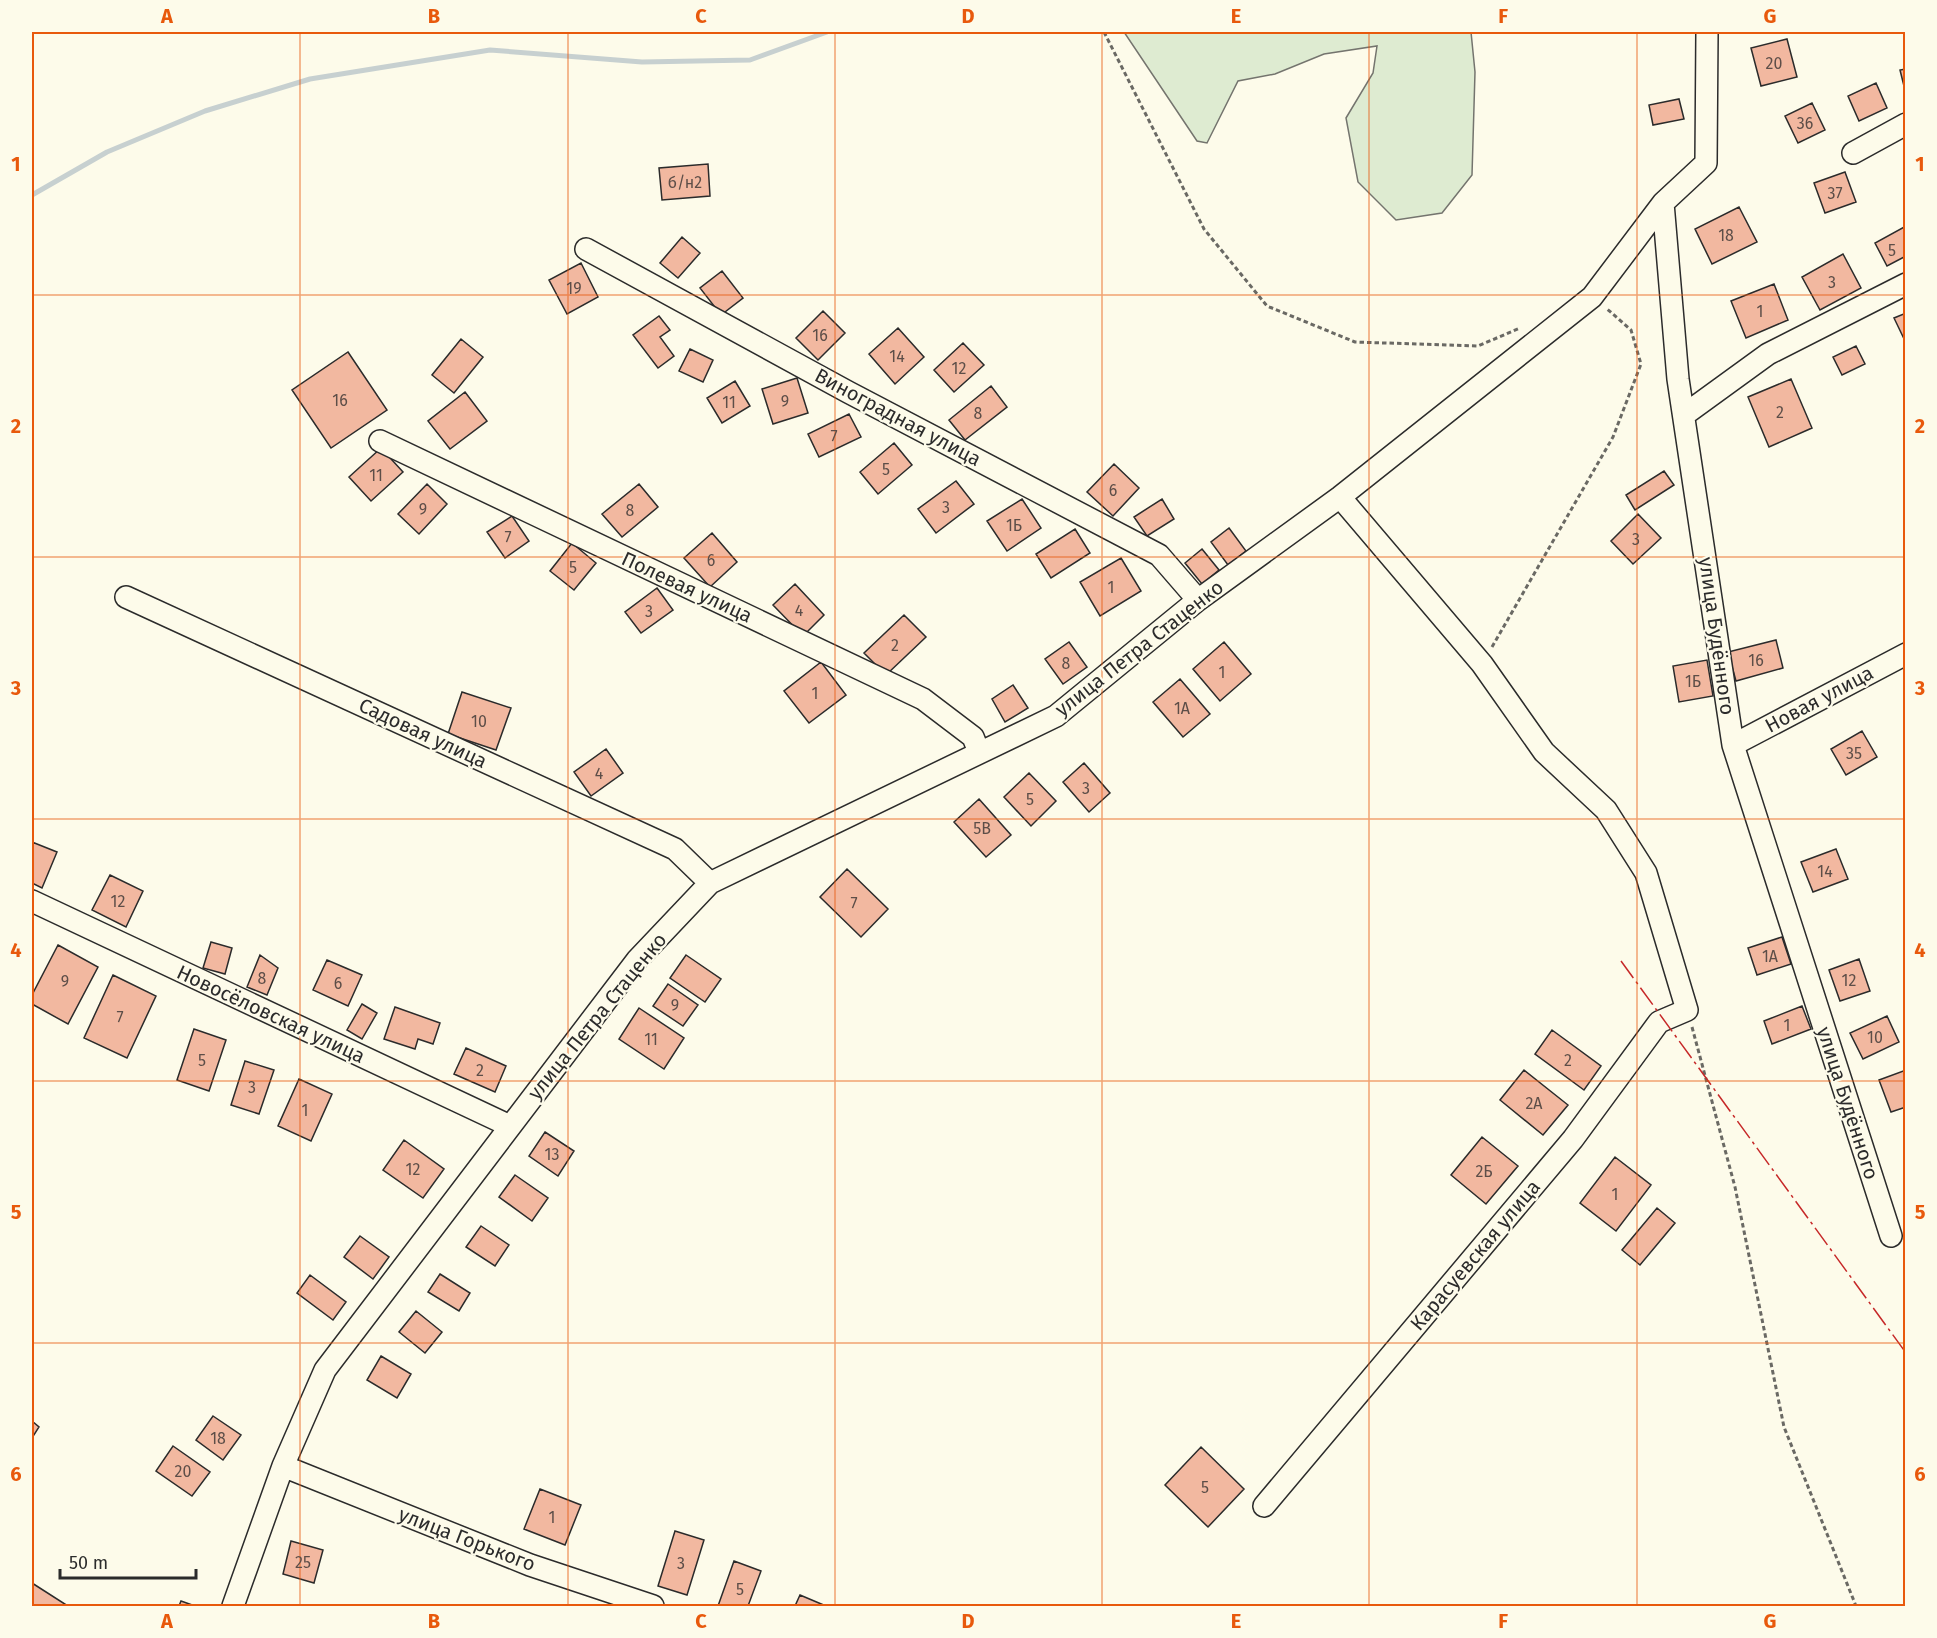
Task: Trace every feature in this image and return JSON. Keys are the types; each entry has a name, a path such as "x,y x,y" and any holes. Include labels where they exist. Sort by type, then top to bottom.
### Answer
{"street":[{"path":"1663,203 1706,163 1707,32"},
{"path":"1853,153 1905,124"},
{"name":"улица Петра Стаценко","path":"233,1606 283,1467 325,1370 637,960 710,883 1056,716 1198,600 1340,497 1592,297 1663,203"},
{"name":"улица Будённого","path":"1663,203 1678,379 1733,745 1891,1236"},
{"name":"Виноградная улица","path":"586,249 848,392 1160,555 1198,600"},
{"path":"1684,416 1768,354 1905,284"},
{"name":"Полевая улица","path":"380,441 923,699 973,737 979,752"},
{"path":"1340,497 1482,664 1544,752 1606,810 1646,873 1687,1010"},
{"name":"Садовая улица","path":"126,597 675,849 710,883"},
{"name":"Новая улица","path":"1733,745 1905,654"},
{"name":"Новосёловская улица","path":"32,902 510,1126"},
{"name":"Карасуевская улица","path":"1264,1506 1573,1139 1659,1022 1687,1010"},
{"name":"улица Горького","path":"283,1467 530,1565 653,1606"}],"path":[{"path":"1104,32 1204,229 1267,306 1355,342 1478,345 1520,328"},
{"path":"1482,664 1613,437 1641,364 1631,330 1592,297"},
{"path":"1687,1010 1735,1187 1784,1427 1856,1606"}],"green space":[{"path":"1124,32 1471,32 1475,72 1472,175 1442,213 1396,220 1358,182 1346,118 1373,73 1377,46 1324,54 1275,74 1238,81 1207,143 1197,141"}],"building":[{"path":"1787,39 1797,77 1761,86 1751,48"},
{"path":"1906,69 1906,94 1900,70"},
{"path":"1876,83 1887,108 1859,121 1848,96"},
{"path":"1679,99 1684,119 1653,125 1649,105"},
{"path":"1812,103 1825,130 1798,143 1785,116"},
{"path":"708,164 710,196 662,200 659,168"},
{"path":"1845,172 1856,202 1825,213 1814,183"},
{"path":"1739,207 1757,242 1712,264 1695,229"},
{"path":"1906,226 1906,256 1887,266 1875,243"},
{"path":"682,237 700,253 678,278 660,263"},
{"path":"1843,254 1861,288 1820,310 1802,277"},
{"path":"581,263 598,297 567,314 549,280"},
{"path":"722,271 743,298 721,315 700,288"},
{"path":"1774,284 1788,320 1746,338 1731,301"},
{"path":"823,311 845,333 818,360 796,338"},
{"path":"1906,313 1906,343 1894,318"},
{"path":"659,316 670,330 660,337 674,356 658,368 633,335"},
{"path":"898,328 924,357 895,384 869,354"},
{"path":"461,339 483,357 454,393 432,375"},
{"path":"963,343 984,365 954,392 934,370"},
{"path":"1856,346 1865,364 1842,375 1833,357"},
{"path":"690,349 713,360 703,382 679,371"},
{"path":"348,352 387,410 331,448 292,390"},
{"path":"797,378 808,413 773,424 762,389"},
{"path":"1791,379 1812,428 1769,447 1748,397"},
{"path":"735,381 750,406 722,423 707,398"},
{"path":"991,386 1007,407 965,440 949,420"},
{"path":"465,392 487,421 450,449 428,421"},
{"path":"849,414 861,437 819,457 808,434"},
{"path":"894,443 912,465 878,494 860,472"},
{"path":"381,448 403,472 371,501 349,477"},
{"path":"1114,464 1139,488 1113,516 1087,492"},
{"path":"1664,471 1674,485 1635,510 1626,495"},
{"path":"956,481 974,504 936,533 918,509"},
{"path":"427,484 447,504 419,534 398,514"},
{"path":"639,484 658,507 622,537 602,514"},
{"path":"1022,499 1041,528 1007,551 987,521"},
{"path":"1162,499 1174,519 1147,536 1134,517"},
{"path":"1638,514 1661,538 1633,564 1611,541"},
{"path":"512,516 529,541 505,558 487,532"},
{"path":"1229,528 1246,551 1228,565 1211,542"},
{"path":"1075,529 1090,553 1051,578 1036,554"},
{"path":"712,533 737,562 710,587 684,558"},
{"path":"572,543 596,563 574,590 550,571"},
{"path":"1202,549 1219,570 1202,584 1185,563"},
{"path":"1121,558 1141,591 1100,616 1080,582"},
{"path":"795,584 824,615 803,636 773,605"},
{"path":"657,588 673,610 641,633 625,612"},
{"path":"904,615 926,637 886,675 864,653"},
{"path":"1776,640 1783,668 1736,681 1728,652"},
{"path":"1069,642 1087,667 1063,684 1045,659"},
{"path":"1224,642 1251,674 1220,701 1193,669"},
{"path":"1707,660 1713,696 1679,702 1673,666"},
{"path":"821,662 846,695 809,723 784,691"},
{"path":"1180,679 1210,714 1183,737 1153,702"},
{"path":"1013,685 1028,708 1005,722 992,699"},
{"path":"462,692 511,708 496,750 448,734"},
{"path":"1862,731 1877,757 1846,775 1831,749"},
{"path":"606,749 623,773 591,796 574,772"},
{"path":"1084,763 1110,793 1089,812 1063,782"},
{"path":"1029,773 1056,801 1031,826 1004,797"},
{"path":"979,799 1011,835 986,857 954,822"},
{"path":"32,842 57,852 42,888 32,883"},
{"path":"1836,849 1848,879 1813,892 1801,862"},
{"path":"847,869 888,909 861,937 820,897"},
{"path":"110,875 143,891 126,927 92,910"},
{"path":"1782,937 1791,964 1757,975 1748,948"},
{"path":"211,942 232,948 225,974 203,968"},
{"path":"58,945 98,967 68,1024 32,1004 32,995"},
{"path":"260,955 278,968 267,995 247,987"},
{"path":"686,955 721,979 705,1002 670,978"},
{"path":"1859,959 1870,991 1840,1001 1829,970"},
{"path":"327,960 362,975 348,1006 313,990"},
{"path":"113,975 156,996 127,1058 84,1038"},
{"path":"668,984 698,1005 683,1026 653,1006"},
{"path":"362,1004 377,1013 362,1039 347,1030"},
{"path":"1802,1006 1811,1029 1772,1044 1764,1021"},
{"path":"395,1007 440,1023 433,1044 418,1039 415,1049 384,1039"},
{"path":"639,1008 684,1038 664,1069 619,1039"},
{"path":"1887,1016 1899,1042 1863,1059 1850,1033"},
{"path":"194,1029 226,1040 209,1091 177,1080"},
{"path":"1552,1030 1601,1066 1584,1090 1535,1054"},
{"path":"466,1048 506,1066 495,1092 454,1074"},
{"path":"245,1061 274,1070 259,1114 231,1105"},
{"path":"1524,1070 1568,1105 1543,1135 1500,1100"},
{"path":"1906,1070 1906,1107 1891,1112 1879,1080"},
{"path":"299,1079 332,1094 311,1141 278,1126"},
{"path":"545,1132 574,1151 558,1176 529,1156"},
{"path":"1482,1137 1518,1166 1486,1204 1451,1175"},
{"path":"404,1140 444,1169 423,1198 383,1170"},
{"path":"1615,1157 1651,1185 1616,1231 1580,1203"},
{"path":"515,1175 548,1198 532,1221 499,1197"},
{"path":"1657,1208 1675,1223 1640,1265 1622,1250"},
{"path":"481,1226 509,1245 495,1266 466,1247"},
{"path":"360,1236 389,1257 373,1279 344,1257"},
{"path":"440,1274 470,1293 459,1311 428,1292"},
{"path":"310,1275 346,1302 333,1320 297,1293"},
{"path":"416,1311 442,1332 425,1353 399,1332"},
{"path":"381,1356 411,1374 397,1398 367,1380"},
{"path":"213,1416 241,1435 223,1460 196,1440"},
{"path":"32,1421 39,1427 32,1438"},
{"path":"173,1446 210,1472 192,1496 156,1471"},
{"path":"1201,1447 1244,1489 1208,1527 1165,1485"},
{"path":"540,1489 581,1505 565,1545 524,1529"},
{"path":"675,1531 704,1540 687,1595 658,1586"},
{"path":"291,1541 323,1550 314,1583 283,1574"},
{"path":"734,1561 761,1571 748,1606 718,1606"},
{"path":"32,1583 68,1606 32,1606"},
{"path":"800,1595 826,1606 795,1606"},
{"path":"181,1601 195,1606 179,1606"}],"waterway":[{"path":"32,195 107,152 205,111 310,79 490,50 642,62 750,60 827,32"}],"power":[{"path":"1621,961 1906,1353"}]}
